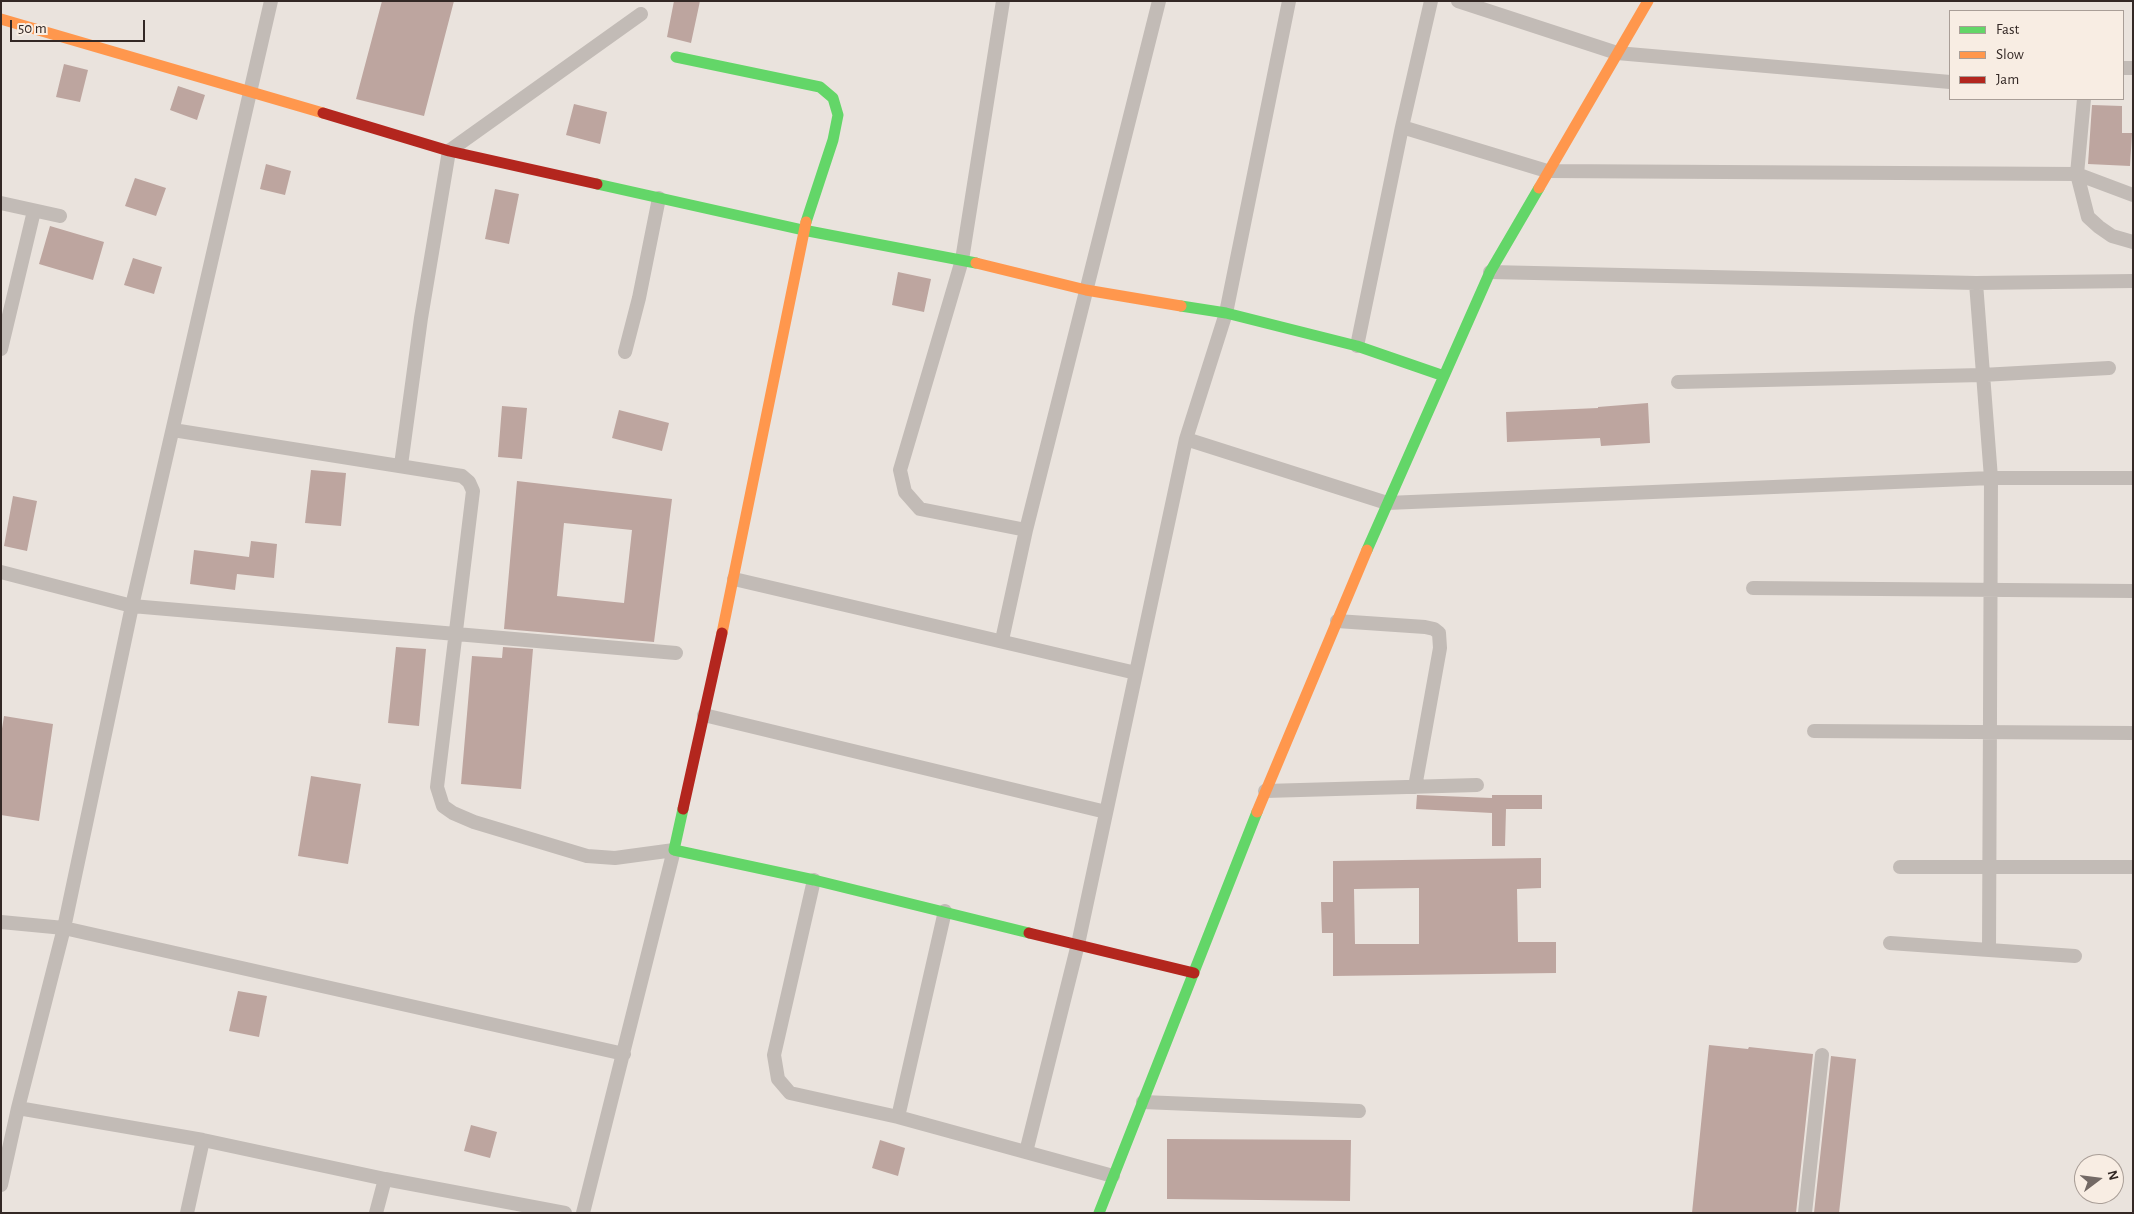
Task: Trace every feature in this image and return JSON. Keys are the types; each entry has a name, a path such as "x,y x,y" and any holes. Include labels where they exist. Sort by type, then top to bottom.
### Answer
{"street":[{"path":"1,1185 18,1108 64,928 132,606 271,1"},
{"path":"1003,1 962,260 900,470 905,492 920,510 1026,530"},
{"path":"1002,640 1026,530 1159,1"},
{"path":"1026,1152 1078,944 1186,439 1226,314 1289,1"},
{"path":"1357,346 1402,127 1431,1"},
{"path":"1458,1 1617,53 1949,82"},
{"path":"1099,1213 1264,791 1387,503 1490,272 1547,171 1648,1"},
{"path":"401,465 421,318 449,151 641,14"},
{"path":"1,19 449,151 803,230 962,260 1086,290 1226,314 1357,346 1444,376"},
{"path":"583,1213 674,850 734,579 803,230 833,140 838,115 833,98 820,87 676,57"},
{"path":"2084,100 2078,174 2088,216 2112,236 2133,242"},
{"path":"1402,127 1547,171 2078,174 2133,195"},
{"path":"625,352 639,298 659,198"},
{"path":"1,203 60,216"},
{"path":"1,349 34,211"},
{"path":"1490,272 1976,283 2133,281"},
{"path":"1976,283 1991,478 1989,950"},
{"path":"1678,382 1982,376 2109,368"},
{"path":"173,430 401,465 462,476 469,482 473,491 437,787 443,806 453,813 474,822 587,856 615,858 674,850 814,880 1194,973"},
{"path":"1186,439 1387,503 1991,478 2133,478"},
{"path":"1,572 132,606 676,653"},
{"path":"734,579 1002,640 1136,673"},
{"path":"1752,588 2133,591"},
{"path":"1337,621 1425,627 1434,629 1439,633 1440,648 1415,786"},
{"path":"704,715 1106,812"},
{"path":"1814,731 2133,732"},
{"path":"1264,791 1477,784"},
{"path":"1900,868 2133,867"},
{"path":"814,880 774,1055 778,1079 790,1093 898,1117 1113,1176"},
{"path":"898,1117 945,911"},
{"path":"1,922 64,928 624,1054"},
{"path":"1890,943 2075,956"},
{"path":"1805,1213 1822,1055"},
{"path":"1143,1102 1359,1111"},
{"path":"18,1108 203,1140 384,1180 565,1213"},
{"path":"187,1213 203,1140"},
{"path":"376,1213 384,1180"}],"building":[{"path":"382,1 454,1 424,116 356,99"},
{"path":"674,1 700,1 691,43 667,37"},
{"path":"64,64 88,70 80,102 56,97"},
{"path":"178,86 205,95 197,120 170,110"},
{"path":"574,104 607,112 600,144 566,135"},
{"path":"2092,105 2122,106 2122,133 2132,133 2130,166 2088,164"},
{"path":"266,164 291,171 285,195 260,189"},
{"path":"135,178 166,188 156,216 125,206"},
{"path":"495,189 519,194 509,244 485,239"},
{"path":"50,226 104,242 93,280 39,264"},
{"path":"133,258 162,267 154,294 124,285"},
{"path":"898,272 931,279 924,312 892,305"},
{"path":"1648,403 1650,443 1601,446 1600,438 1507,442 1506,412 1598,408"},
{"path":"502,406 527,408 522,459 498,457"},
{"path":"619,410 669,423 662,451 612,438"},
{"path":"311,470 346,473 341,526 305,523"},
{"path":"517,481 672,499 654,642 504,629","holes":["564,523 632,530 624,603 557,596"]},
{"path":"13,496 37,501 27,551 4,546"},
{"path":"251,541 277,544 274,578 237,574 235,590 190,584 194,550 249,557"},
{"path":"396,647 426,649 419,726 388,723"},
{"path":"503,647 533,649 521,789 461,784 472,656 502,658"},
{"path":"4,716 53,724 39,821 1,815 1,735"},
{"path":"311,776 361,784 348,864 298,856"},
{"path":"1417,795 1492,798 1492,795 1542,795 1542,809 1506,809 1505,846 1492,846 1492,813 1416,809"},
{"path":"1541,858 1541,888 1517,889 1518,942 1556,942 1556,973 1333,976 1333,933 1322,933 1321,902 1333,902 1333,861","holes":["1419,888 1419,944 1355,944 1354,889"]},
{"path":"238,991 267,996 259,1037 229,1031"},
{"path":"1709,1045 1813,1054 1796,1213 1692,1213"},
{"path":"1831,1056 1856,1059 1839,1213 1814,1213"},
{"path":"471,1125 497,1132 490,1158 464,1151"},
{"path":"1167,1139 1351,1140 1350,1201 1167,1199"},
{"path":"880,1140 905,1148 898,1176 872,1168"}],"traffic: fast":[{"path":"676,57 820,87 833,98 838,115 833,140 806,222"},
{"path":"597,184 803,230 976,263"},
{"path":"1367,550 1490,272 1539,188"},
{"path":"1181,306 1226,313 1357,346 1444,376"},
{"path":"683,809 674,850 814,880 1029,933"},
{"path":"1099,1213 1257,812"}],"traffic: slow":[{"path":"1539,188 1648,1"},
{"path":"1,19 323,113"},
{"path":"722,633 806,222"},
{"path":"976,263 1086,290 1181,306"},
{"path":"1257,812 1367,550"}],"traffic: jam":[{"path":"323,113 449,151 597,184"},
{"path":"683,809 722,633"},
{"path":"1029,933 1194,973"}]}
